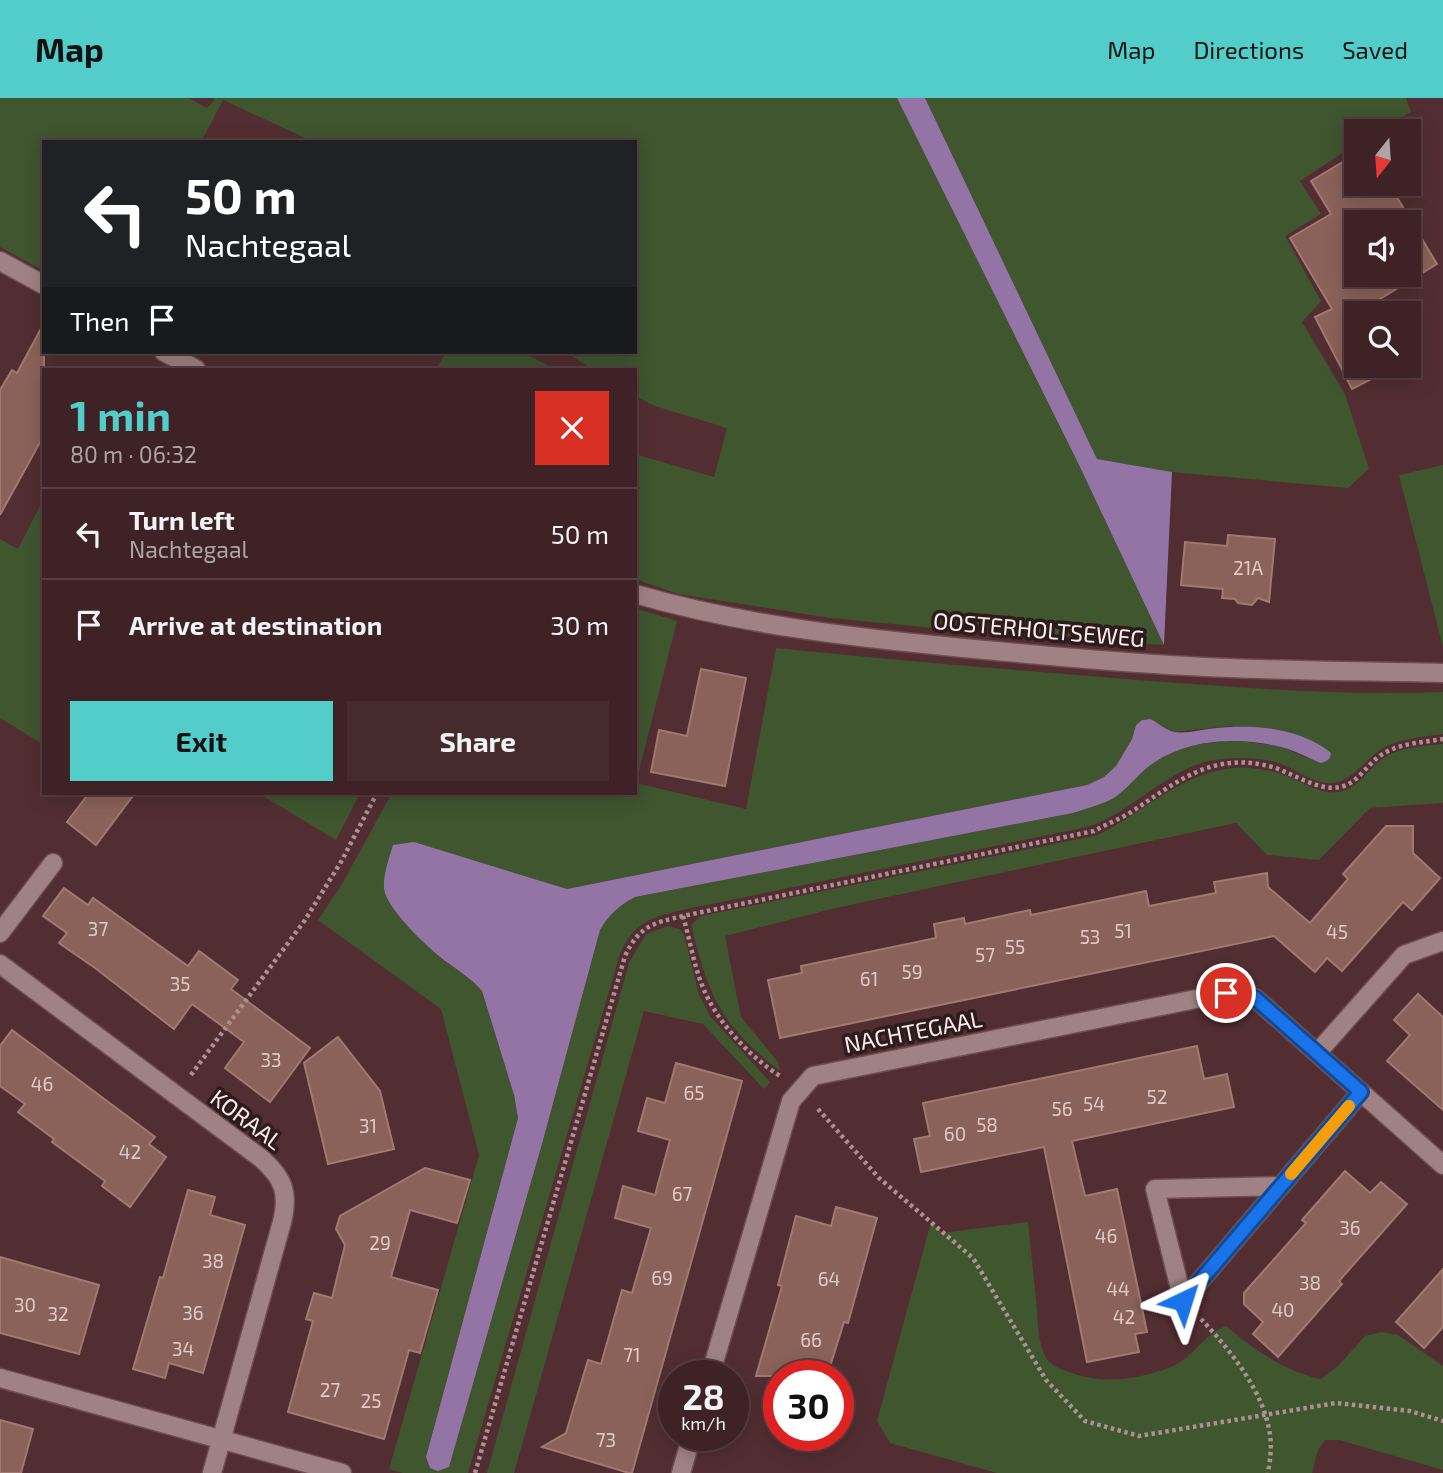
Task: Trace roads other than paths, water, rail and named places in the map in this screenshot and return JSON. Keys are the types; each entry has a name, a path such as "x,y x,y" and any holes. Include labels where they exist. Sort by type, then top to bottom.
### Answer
{"street":[{"path":"0,261 42,284"},
{"path":"168,354 194,368"},
{"name":"OOSTERHOLTSEWEG","path":"637,595 686,608 774,625 880,640 1189,666 1443,673"},
{"path":"0,933 53,863"},
{"path":"1317,1053 1404,954 1443,941"},
{"name":"KORAAL","path":"0,964 273,1169 280,1179 286,1196 282,1222 212,1473"},
{"name":"NACHTEGAAL","path":"715,1360 791,1101 813,1076 1226,993 1255,998 1443,1165"},
{"path":"1281,1186 1155,1189 1183,1301 1281,1186 1361,1092"},
{"path":"0,1378 342,1473"},
{"path":"681,1473 687,1451"}]}
